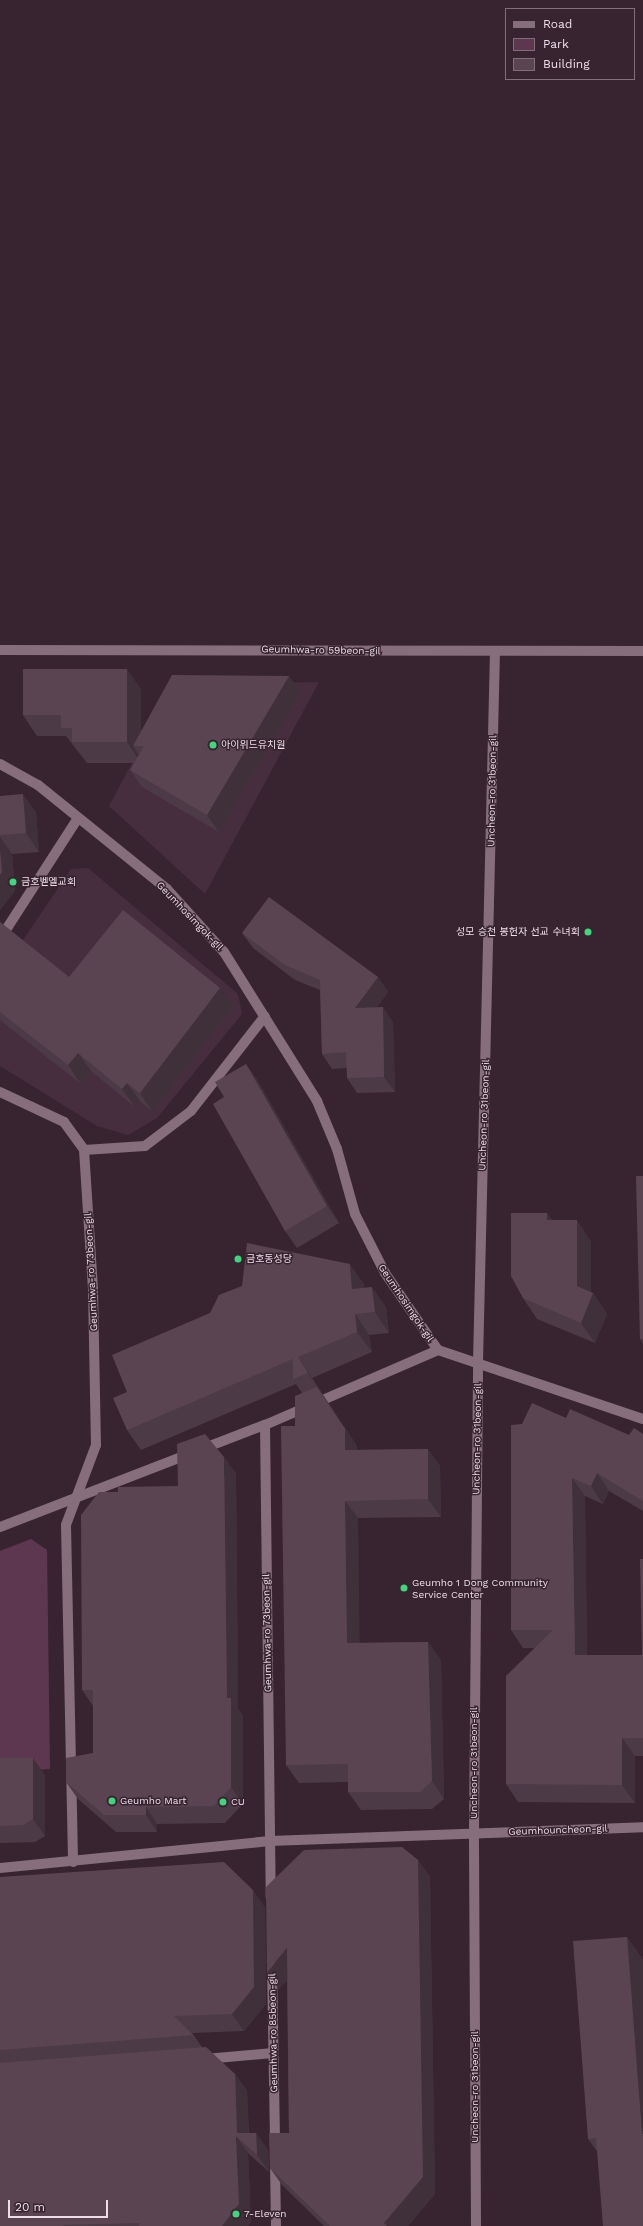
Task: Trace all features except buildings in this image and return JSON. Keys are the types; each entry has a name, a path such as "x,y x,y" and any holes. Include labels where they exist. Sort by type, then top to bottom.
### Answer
{"street":[{"name":"Geumhwa-ro 59beon-gil","path":"0,650 116,648 495,652 643,651"},
{"name":"Uncheon-ro 31beon-gil","path":"476,2226 474,1832 478,1362 495,652"},
{"name":"Geumhosimgok-gil","path":"0,764 38,785 167,889 224,952 317,1100 337,1150 355,1214 385,1274 438,1350 478,1362 643,1419"},
{"path":"0,939 78,818"},
{"path":"0,1092 64,1122 84,1150 145,1146 191,1111 265,1016"},
{"name":"Geumhwa-ro 73beon-gil","path":"73,1862 66,1525 79,1497 96,1445 93,1290 84,1150"},
{"path":"0,1527 265,1425 438,1350"},
{"name":"Geumhwa-ro 73beon-gil","path":"265,1425 270,1841"},
{"name":"Geumhouncheon-gil","path":"474,1832 643,1827"},
{"path":"0,1868 73,1862 270,1841 474,1832"},
{"path":"270,1841 271,1912"},
{"name":"Geumhwa-ro 85beon-gil","path":"272,1959 276,2226"},
{"path":"195,2060 273,2053"}],"shaded area":[{"name":"아이위드유치원","path":"319,682 205,894 109,806 174,684"},
{"path":"88,868 238,994 242,1014 157,1118 128,1135 97,1126 0,1066 0,974 71,869"}],"green space":[{"path":"31,1539 47,1550 50,1769 0,1772 0,1551"}],"place":[{"name":"아이위드유치원","path":"213,745"},
{"name":"금호벧엘교회","path":"13,882"},
{"name":"성모 승천 봉헌자 선교 수녀회","path":"588,932"},
{"name":"금호동성당","path":"238,1259"},
{"name":"Geumho 1 Dong Community Service Center","path":"404,1588"},
{"name":"Geumho Mart","path":"112,1801"},
{"name":"CU","path":"223,1802"},
{"name":"7-Eleven","path":"236,2214"}]}
